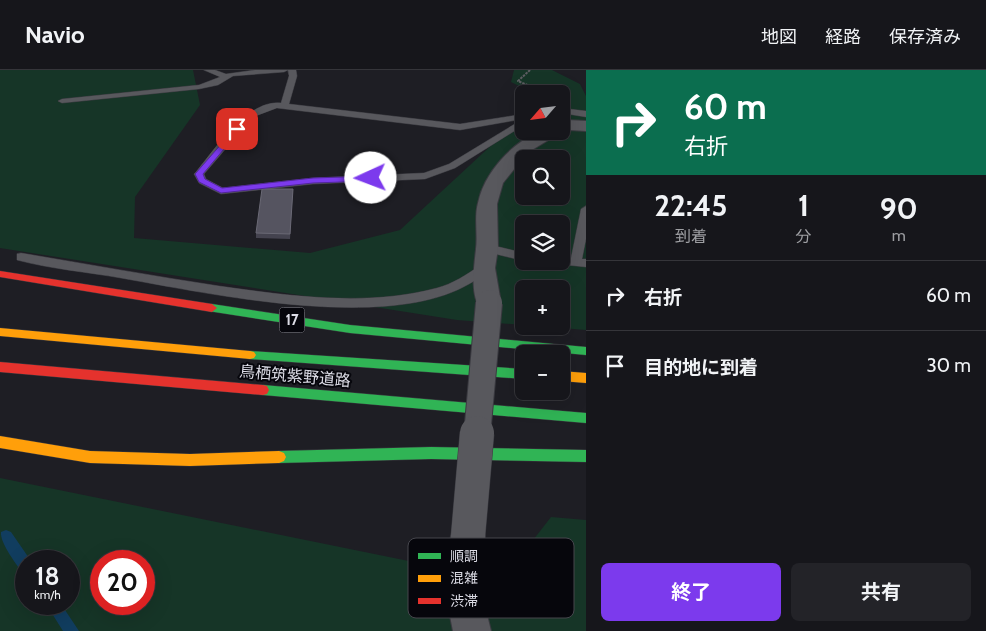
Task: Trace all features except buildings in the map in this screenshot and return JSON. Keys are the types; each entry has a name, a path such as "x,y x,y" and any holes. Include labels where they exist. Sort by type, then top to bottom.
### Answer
{"main road":[{"name":"17","path":"0,274 88,290 350,329 586,352"},
{"name":"鳥栖筑紫野道路","path":"0,332 267,357 515,373"},
{"name":"鳥栖筑紫野道路","path":"0,367 586,418"},
{"path":"570,377 586,378"},
{"path":"0,442 90,457 190,460 431,453 586,456"}],"street":[{"path":"570,125 586,126"},
{"path":"468,538 489,302 486,258 487,204 494,182 520,149 536,140"},
{"path":"469,618 472,631"}],"lane":[{"path":"208,70 225,76 284,70"},
{"path":"286,105 293,76 292,70"},
{"path":"62,101 199,87 214,83 225,76"},
{"path":"515,118 488,123 451,126 286,105 260,109 250,115 199,174 202,181 221,190 313,180 426,176 452,166 515,127"},
{"path":"570,111 586,114"},
{"path":"581,263 586,209"},
{"path":"22,257 249,295 317,302 382,301 432,294 461,284 486,258 515,257"}],"path":[{"path":"527,85 518,81 530,70"}],"green space":[{"path":"0,70 193,70 200,105 135,197 134,238 310,253 400,230 515,123 515,140 570,140 570,85 517,85 511,82 514,70 552,70 580,84 586,96 586,330 570,329 570,280 515,280 515,324 457,320 0,248"},
{"path":"0,478 408,561 408,618 574,618 574,538 535,538 551,517 586,520 586,631 0,631"}],"waterway":[{"path":"6,537 15,550"},
{"path":"61,615 72,631"}],"traffic: fast":[{"path":"212,308 350,329 586,351"},
{"path":"250,355 515,373"},
{"path":"263,390 586,418"},
{"path":"279,457 431,453 586,456"}],"traffic: slow":[{"path":"0,332 250,355"},
{"path":"570,377 586,378"},
{"path":"0,442 90,457 190,460 279,457"}],"traffic: jam":[{"path":"0,274 212,308"},
{"path":"0,367 263,390"}],"route":[{"path":"237,129 199,174 202,181 221,190 313,180 371,178"}]}
